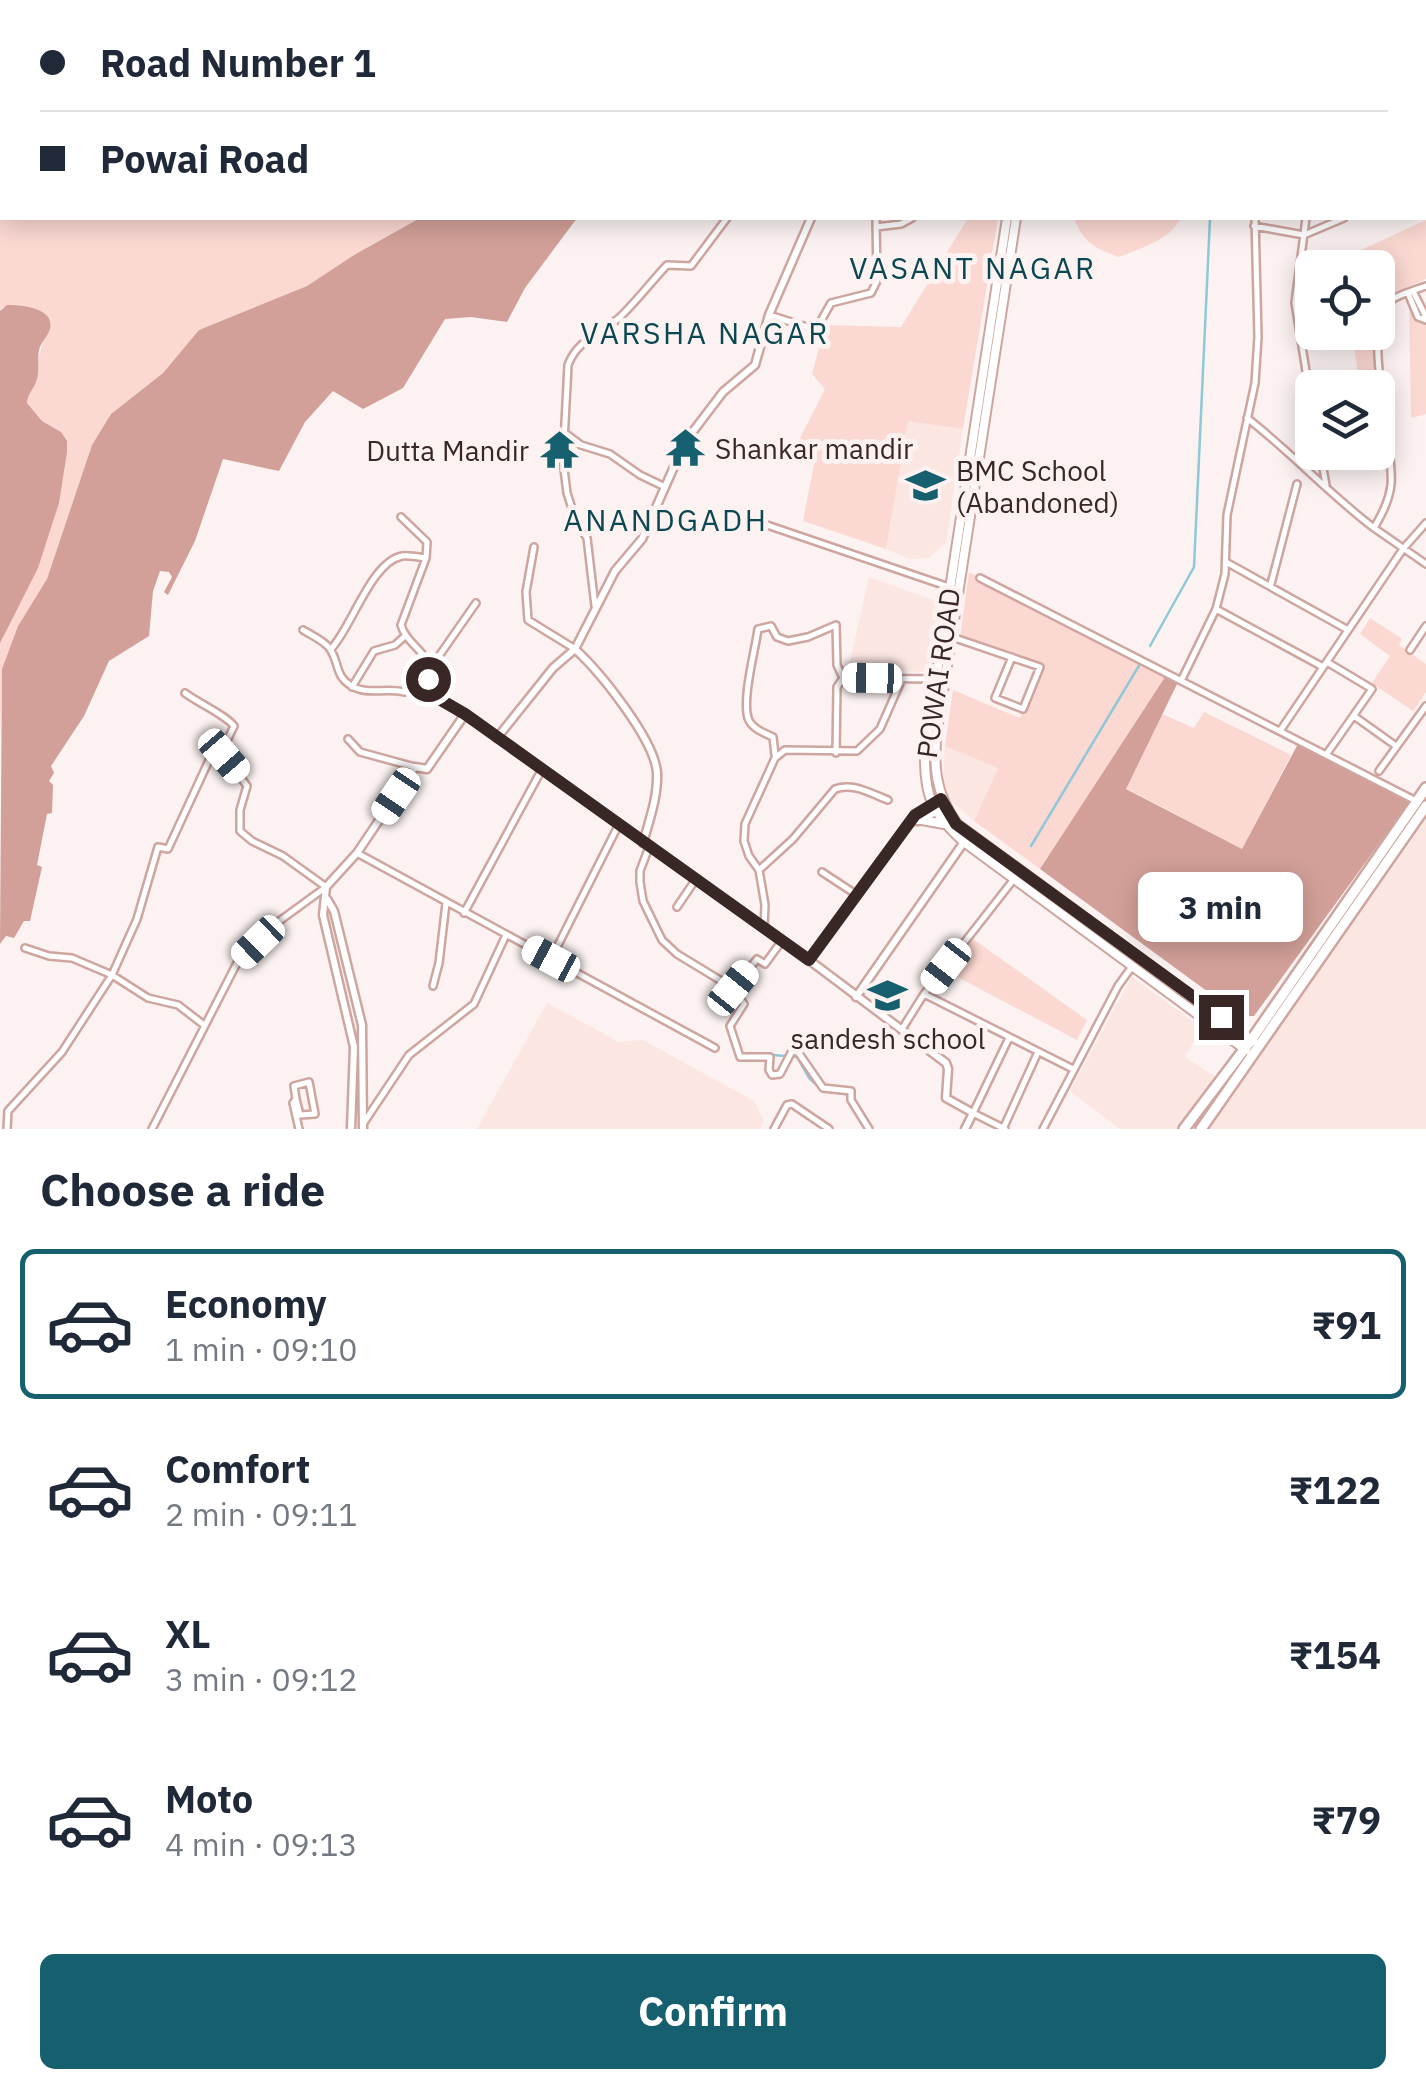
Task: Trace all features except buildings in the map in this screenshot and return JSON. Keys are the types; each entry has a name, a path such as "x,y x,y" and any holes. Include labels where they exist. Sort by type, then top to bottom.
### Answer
{"main road":[{"name":"POWAI ROAD","path":"1011,222 954,589 936,680 924,780 933,808 964,842 1244,1050"},
{"name":"POWAI ROAD","path":"943,803 935,777 935,752 952,637 954,589"},
{"path":"1201,1129 1254,1044 1422,805 1426,788"},
{"path":"943,803 956,824 1254,1044"},
{"path":"917,820 944,824"},
{"path":"1185,1129 1244,1050 1254,1044"}],"street":[{"path":"595,609 587,538 576,522 562,461 568,365 573,351 602,327 616,321 667,265 691,266 726,220"},
{"path":"497,738 553,668 575,649 615,571 642,540 685,442 723,392 755,365 770,315 810,220"},
{"path":"770,315 813,329 830,303 871,293 876,281 876,220"},
{"path":"876,227 908,220"},
{"path":"1181,680 1216,609 1226,562 1227,514 1254,384 1258,338 1254,220"},
{"path":"1306,220 1295,302 1306,370"},
{"path":"1254,226 1304,235 1339,220"},
{"path":"1374,528 1385,510 1391,470 1382,399 1379,324 1391,300 1426,286"},
{"path":"1410,292 1426,318"},
{"path":"1246,418 1374,528 1426,564"},
{"path":"565,433 582,445 620,459 663,486"},
{"path":"1323,470 1326,488"},
{"path":"1272,584 1297,484"},
{"path":"401,517 427,542 426,558 402,626 430,668"},
{"path":"1280,731 1403,550 1426,524"},
{"path":"767,525 954,589"},
{"path":"534,547 528,568 528,620 575,649 606,681 654,758 655,801 640,882 662,940 677,954 733,988 744,1004 730,1026 740,1057 770,1057 768,1070 772,1075 780,1074 792,1050 798,1052 823,1088 851,1090 851,1100 869,1129"},
{"path":"331,649 340,640 374,578 393,559 404,555 426,558"},
{"path":"1226,562 1272,584 1348,630"},
{"path":"980,578 1422,805"},
{"path":"476,603 430,668 428,679 434,696 465,714 902,1028 946,1063 946,1098 1004,1129 1038,1052"},
{"path":"1216,609 1372,688 1326,754"},
{"path":"775,758 773,738 748,719 758,629 771,626 777,637 788,641 836,625 836,665 843,678"},
{"path":"1410,650 1426,626"},
{"path":"303,630 331,649 339,675 352,688 404,692 428,679"},
{"path":"352,688 374,651 395,645 406,636"},
{"path":"952,637 1012,656 1041,668 1023,709 995,698 1012,656"},
{"path":"843,678 936,680"},
{"path":"836,753 837,687 843,678"},
{"path":"764,930 765,904 758,870 744,841 745,824 775,758 785,750 857,751 880,730 902,679"},
{"path":"7,1129 8,1111 62,1052 112,975 137,918 158,847 168,850 211,756 222,750 234,726 231,720 185,693"},
{"path":"1379,771 1426,706"},
{"path":"348,739 360,752 427,769 465,714"},
{"path":"1354,716 1397,746"},
{"path":"222,750 246,786 240,831 252,842 284,856 326,888 364,1047 363,1126"},
{"path":"152,1129 237,962 278,922 326,888 357,853 415,768"},
{"path":"464,913 541,771"},
{"path":"758,870 793,839 835,788 853,787 888,800"},
{"path":"809,960 917,820 943,803"},
{"path":"551,959 619,824"},
{"path":"856,997 964,842"},
{"path":"357,853 716,1048"},
{"path":"822,872 857,895"},
{"path":"677,908 696,879"},
{"path":"902,1028 1014,879"},
{"path":"327,898 323,915 354,1048 351,1129"},
{"path":"433,986 440,963 446,903"},
{"path":"363,1126 409,1055 474,1004 506,935"},
{"path":"330,940 340,938"},
{"path":"733,988 757,959 765,964 782,942"},
{"path":"25,948 72,958 112,975 148,998 178,1005 204,1024"},
{"path":"1044,1129 1118,986 1132,968"},
{"path":"340,982 350,980"},
{"path":"924,994 1073,1070"},
{"path":"965,1129 1009,1038"},
{"path":"354,1048 364,1047"},
{"path":"296,1099 300,1116 315,1114 308,1081 294,1084 293,1103 299,1129"},
{"path":"774,1129 792,1104 829,1129"},
{"path":"353,1106 363,1106"}],"shaded area":[{"path":"0,220 416,220 307,286 199,330 163,373 111,414 92,445 47,579 18,626 2,669 0,737 0,643 56,429 42,421 27,403 44,338 2,307 0,311"},
{"path":"416,220 576,220 525,288 507,322 471,317 445,319 403,388 363,409 333,391 305,422 279,471 223,459 195,541 168,595 164,592 172,577 169,572 160,571 153,591 149,636 109,661 84,716 51,766 52,813 47,814 37,865 42,867 30,921 24,921 14,938 6,936 0,944 2,669 18,626 47,579 92,445 111,414 163,373 199,330 307,286"},
{"path":"967,220 998,220 963,429 908,421 886,549 803,521 816,454 794,450 825,389 812,374 825,325 901,327"},
{"path":"1075,220 1180,220 1162,238 1119,257 1091,244"},
{"path":"1426,220 1426,279 1395,293 1395,250 1361,250"},
{"path":"1419,296 1426,311 1426,414 1411,418 1409,300"},
{"path":"7,305 35,309 50,322 27,403 42,421 61,432 67,441 67,452 59,503 38,568 0,643 0,311"},
{"path":"1355,350 1374,350 1375,370 1357,370"},
{"name":"BMC School (Abandoned)","path":"908,420 963,429 946,543 928,558 910,559 886,549"},
{"path":"969,572 1167,674 1040,869 974,821 998,768 945,746 953,690 1020,718 1042,671 960,638"},
{"path":"869,577 936,601 942,610 932,672 848,670"},
{"path":"1370,618 1402,639 1399,645 1426,664 1426,692 1413,711 1372,683 1390,656 1360,634"},
{"path":"1167,674 1179,680 1126,789 1242,849 1299,742 1410,801 1254,1016 1241,1016 1040,869"},
{"path":"1204,712 1291,755 1242,849 1126,788 1162,714 1194,728"},
{"path":"945,746 998,768 974,821 949,799 943,778"},
{"path":"1426,820 1426,1129 1207,1129"},
{"path":"973,939 1087,1020 1077,1040 948,972"},
{"path":"1132,977 1202,1028 1185,1057 1216,1077 1178,1129 1120,1129 1070,1091"},
{"path":"547,1003 619,1042 643,1040 754,1101 764,1121 760,1129 477,1129"}],"waterway":[{"path":"1150,646 1194,567 1210,220"},
{"path":"1031,846 1140,664"},
{"path":"773,1055 797,1057 819,1087"},
{"path":"836,1092 851,1099"}],"place":[{"name":"Shankar mandir","path":"685,448"},
{"name":"Dutta Mandir","path":"559,450"},
{"name":"BMC School (Abandoned)","path":"926,486"},
{"name":"sandesh school","path":"888,996"}],"district":[{"name":"VASANT NAGAR","path":"973,267"},
{"name":"VARSHA NAGAR","path":"705,332"},
{"name":"ANANDGADH","path":"666,519"}],"route":[{"path":"428,679 434,696 465,714 809,960 915,815 941,799 956,824 1221,1017"}]}
